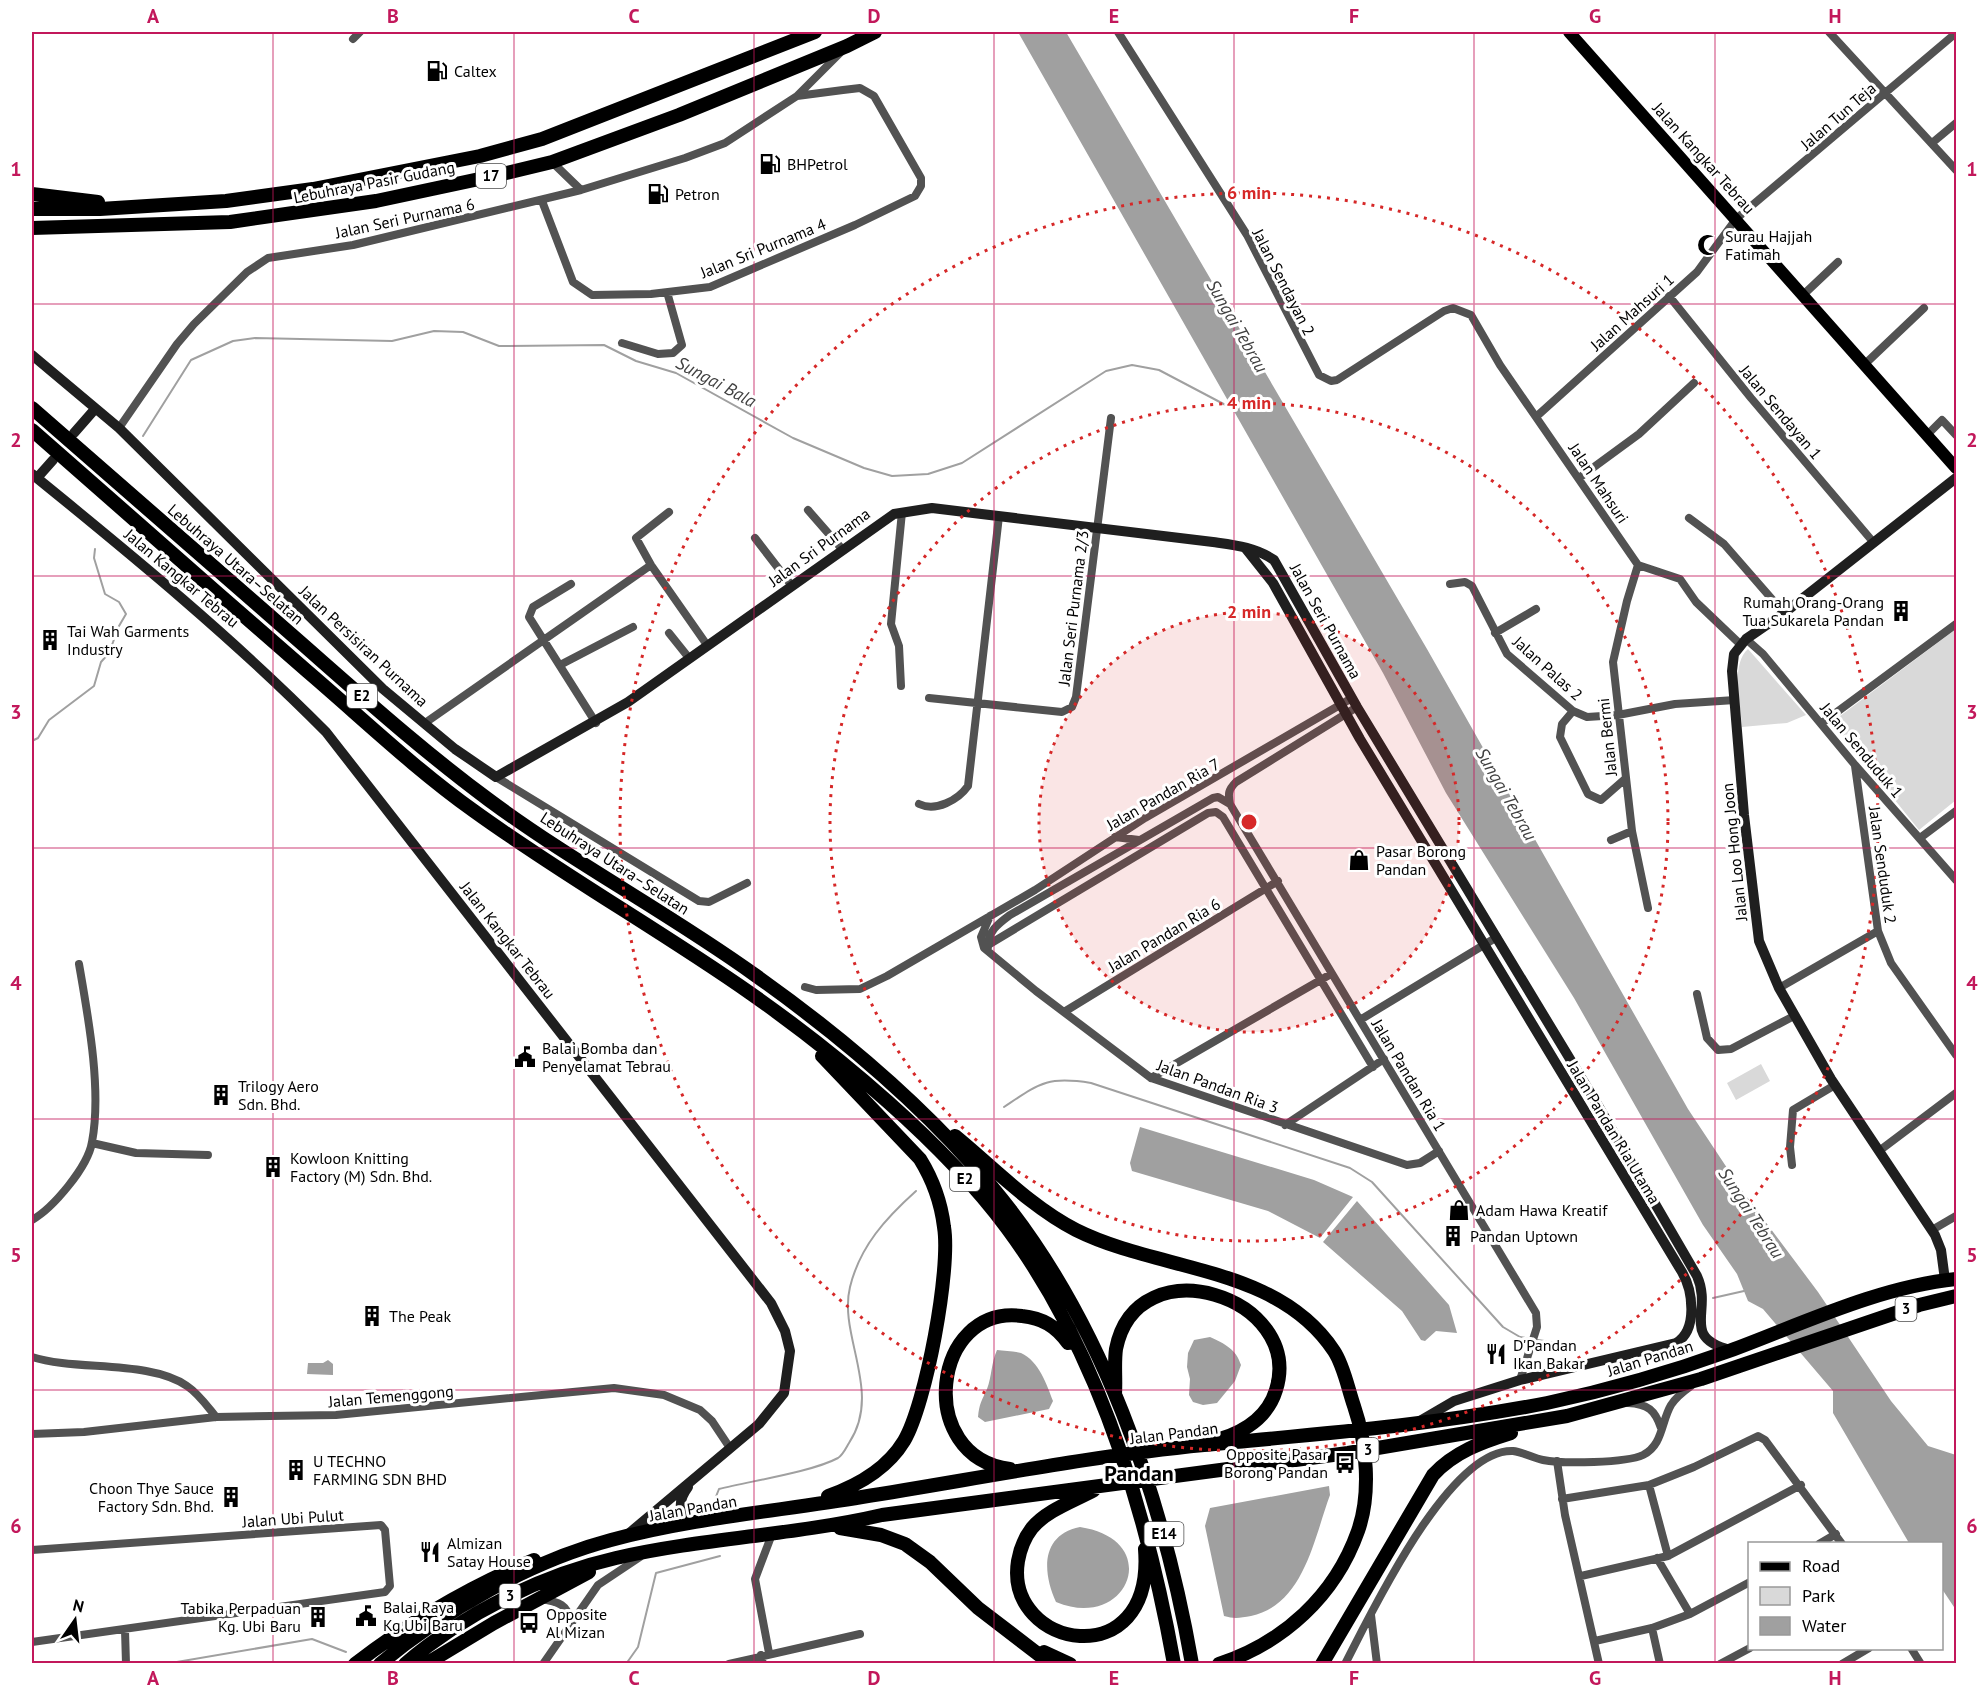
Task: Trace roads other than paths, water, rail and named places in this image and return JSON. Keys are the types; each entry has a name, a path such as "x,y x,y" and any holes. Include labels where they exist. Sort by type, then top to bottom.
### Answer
{"highway":[{"name":"Lebuhraya Pasir Gudang","path":"32,208 124,207 277,195 480,156 542,139 814,32"},
{"name":"Lebuhraya Pasir Gudang","path":"32,228 178,225 303,213 375,201 552,162 679,115 847,46 875,32"},
{"path":"32,194 124,207"},
{"name":"Lebuhraya Utara–Selatan","path":"32,408 405,734 480,793 579,861 753,973 902,1092 994,1190 1040,1253 1077,1314 1117,1403"},
{"name":"Lebuhraya Utara–Selatan","path":"32,430 329,690 470,809 736,984 803,1034 845,1066 891,1107 981,1195 1032,1265 1083,1360 1099,1396 1143,1523"},
{"path":"786,1509 846,1490 870,1477 903,1442 917,1414 946,1261 945,1228 938,1198 930,1176 920,1159 803,1034"},
{"path":"902,1092 1008,1183 1075,1229 1107,1244 1249,1284 1278,1300 1308,1323 1335,1352 1353,1402 1361,1435 1365,1478 1364,1513 1351,1549 1333,1582 1309,1609 1274,1639 1219,1664"},
{"name":"Jalan Pandan","path":"380,1664 405,1643 497,1587 550,1562 608,1540 695,1522 1201,1445 1313,1437 1415,1424 1574,1397 1730,1350 1847,1307 1951,1280"},
{"path":"1117,1403 1116,1349 1127,1323 1145,1301 1167,1291 1185,1290 1226,1299 1250,1311 1268,1329 1278,1355 1278,1383 1273,1401 1253,1423 1234,1435 1201,1445"},
{"name":"Jalan Pandan","path":"410,1660 511,1596 556,1576 616,1558 832,1527 882,1515 1348,1453 1568,1416 1701,1379 1767,1358 1856,1325 1956,1296"},
{"path":"1027,1471 993,1467 981,1461 959,1440 950,1424 945,1400 947,1382 959,1345 976,1326 1005,1315 1020,1315 1051,1325 1083,1360"},
{"name":"E14","path":"1117,1403 1155,1500 1175,1574 1192,1664"},
{"path":"1322,1664 1411,1509 1439,1469 1448,1460 1478,1444 1568,1416"},
{"path":"1103,1485 1050,1514 1030,1530 1020,1555 1017,1571 1017,1585 1029,1610 1040,1620 1067,1634 1094,1635 1117,1627 1134,1611 1144,1587 1146,1566 1143,1523"},
{"name":"E14","path":"1143,1523 1160,1582 1174,1664"},
{"path":"832,1527 881,1535 905,1544 930,1562 978,1608 1051,1664"},
{"path":"355,1664 397,1632 447,1600 504,1572 574,1547 608,1540"},
{"path":"426,1664 616,1558"},
{"path":"1008,1632 1070,1664"},
{"path":"438,1664 455,1648"}],"main road":[{"name":"Jalan Kangkar Tebrau","path":"1569,32 1956,468"}],"street":[{"path":"353,39 360,32"},
{"name":"Jalan Sendayan 2","path":"1118,32 1252,244 1319,375 1331,381 1337,380 1434,316 1453,308 1461,310"},
{"path":"1829,32 1956,170"},
{"name":"Jalan Tun Teja","path":"1736,219 1956,33"},
{"path":"797,96 847,46"},
{"name":"Jalan Seri Purnama 6","path":"119,428 177,344 194,324 247,272 268,258 353,244 582,190 725,143 797,96 860,88"},
{"name":"Jalan Sri Purnama 4","path":"542,201 565,267 573,282 581,290 592,295 667,292 720,283 915,196 921,186 921,178 916,168 874,96 860,88"},
{"path":"1932,143 1956,123"},
{"path":"552,162 582,190"},
{"name":"Jalan Mahsuri 1","path":"1537,416 1697,272 1736,219"},
{"path":"1803,295 1838,262"},
{"path":"622,343 658,354 673,353 682,345 667,292"},
{"name":"Jalan Sendayan 1","path":"1670,296 1751,398 1874,543"},
{"path":"1864,364 1924,308"},
{"name":"Jalan Mahsuri","path":"1461,310 1471,315 1500,365 1638,565"},
{"name":"Jalan Persisiran Purnama","path":"32,355 119,428 383,689 471,761 699,902 709,902 747,883"},
{"path":"1579,478 1639,434 1694,383"},
{"path":"74,434 95,409"},
{"name":"Jalan Seri Purnama 2/3","path":"978,703 1062,712 1072,708 1076,697 1095,527 1111,418"},
{"path":"1927,435 1942,420 1956,435"},
{"path":"34,476 53,460"},
{"name":"Jalan Kangkar Tebrau","path":"34,476 206,618 262,668 326,732 771,1303 785,1331 790,1351 784,1393 759,1424 624,1537"},
{"path":"1638,565 1680,579 1696,602 1743,642 1784,613 1956,478"},
{"name":"Jalan Sri Purnama","path":"496,777 596,723 792,586 880,521 902,512 932,508 1244,546"},
{"path":"808,510 842,549"},
{"path":"669,512 636,538 651,565 707,645"},
{"path":"901,686 899,646 891,624 902,512"},
{"path":"919,804 927,808 937,806 961,796 969,786 999,516"},
{"path":"1689,518 1724,544 1784,613"},
{"path":"755,538 792,586"},
{"name":"Jalan Seri Purnama","path":"1244,546 1274,560 1354,703"},
{"name":"Jalan Seri Purnama","path":"1244,546 1273,583 1343,709"},
{"path":"425,723 651,565"},
{"name":"Jalan Bermi","path":"1638,565 1629,591 1613,662 1632,831 1648,908"},
{"name":"Jalan Palas 2","path":"1450,584 1465,582 1472,586 1507,654 1573,711 1587,717 1618,715 1676,704 1735,700"},
{"path":"571,584 530,611 529,617 596,723"},
{"path":"1495,633 1536,609"},
{"path":"1822,723 1956,624"},
{"path":"560,665 633,627"},
{"path":"669,633 688,658"},
{"name":"Jalan Loo Hong Joon","path":"1743,642 1734,654 1732,671 1744,814 1759,941 1779,988 1835,1085 1932,1230 1951,1280"},
{"name":"Jalan Senduduk 1","path":"1743,642 1763,654 1855,765 1956,880"},
{"path":"929,698 978,703"},
{"name":"Jalan Pandan Ria 7","path":"805,987 826,991 860,989 913,963 1040,887 1115,837 1179,799 1354,703"},
{"name":"Jalan Pandan Ria Utama","path":"1354,703 1497,937 1679,1244 1703,1289 1704,1301 1684,1337 1676,1343 1520,1380 1454,1401 1415,1424"},
{"name":"Jalan Pandan Ria 7","path":"1229,789 1343,709"},
{"name":"Jalan Pandan Ria Utama","path":"1343,709 1688,1283 1695,1318"},
{"path":"1573,711 1562,724 1560,737 1588,794 1601,800 1606,798 1625,778"},
{"name":"Jalan Senduduk 2","path":"1855,765 1878,931 1891,963 1956,1055"},
{"name":"Jalan Pandan Ria 1","path":"1229,789 1230,804 1536,1313 1538,1322 1536,1332 1520,1380"},
{"name":"Jalan Pandan Ria 7","path":"988,949 992,931 1010,915 1213,798 1218,797 1230,804"},
{"path":"1179,799 1175,805 1175,819 1180,829"},
{"path":"1920,838 1956,811"},
{"path":"990,916 981,937 981,942 988,949 1180,829 1208,813 1216,812 1223,817 1264,889 1373,1067"},
{"path":"1611,840 1632,831"},
{"path":"1115,837 1139,840"},
{"name":"Jalan Pandan Ria 6","path":"1064,1012 1278,881"},
{"path":"1779,988 1878,931"},
{"path":"1360,1020 1497,937"},
{"name":"Jalan Pandan Ria 3","path":"988,949 1064,1012 1151,1078 1407,1165 1420,1163 1439,1151"},
{"path":"32,1220 50,1208 60,1197 92,1143 94,1114 91,1033 79,964"},
{"path":"1151,1078 1331,974"},
{"path":"1697,994 1707,1038 1718,1050 1731,1050 1794,1016"},
{"path":"1285,1125 1384,1059"},
{"path":"1792,1165 1790,1147 1793,1110 1835,1085"},
{"path":"1879,1150 1955,1096"},
{"path":"92,1143 136,1153 208,1155"},
{"path":"1932,1230 1956,1216"},
{"path":"1668,1250 1679,1244"},
{"path":"1695,1318 1708,1342 1730,1350"},
{"path":"32,1357 47,1362 128,1370 177,1380 198,1395 216,1417"},
{"path":"1345,1664 1419,1529 1461,1478 1480,1462 1504,1451 1515,1451 1557,1461 1634,1458 1653,1448 1672,1403 1701,1379"},
{"name":"Jalan Temenggong","path":"32,1434 84,1432 216,1417 336,1415 614,1388 664,1395 700,1410 712,1421 730,1448"},
{"path":"1616,1404 1648,1407 1656,1414 1661,1428"},
{"path":"1563,1499 1649,1485 1694,1467 1758,1436 1765,1440 1801,1485 1841,1542"},
{"path":"1557,1461 1563,1499 1599,1664"},
{"name":"Jalan Kangkar Tebrau","path":"693,1479 680,1503 685,1517 695,1522"},
{"path":"1649,1485 1668,1556"},
{"path":"1581,1576 1668,1556 1801,1485"},
{"name":"Jalan Ubi Pulut","path":"32,1550 381,1525 385,1530 389,1590 125,1630"},
{"path":"763,1664 765,1654 755,1578 772,1534"},
{"path":"1822,1542 1836,1534"},
{"path":"543,1664 602,1581 647,1553"},
{"path":"1657,1558 1690,1614"},
{"path":"1595,1641 1652,1628 1690,1614 1748,1583"},
{"path":"539,1599 556,1602 567,1609 570,1616 567,1629"},
{"path":"1371,1613 1377,1664"},
{"path":"1652,1628 1660,1664"},
{"path":"32,1642 125,1630 126,1663"},
{"path":"729,1664 860,1634"},
{"path":"1719,1664 1748,1649"},
{"path":"1842,1664 1866,1650"},
{"path":"1912,1650 1922,1664"}],"water":[{"name":"Sungai Tebrau","path":"1018,32 1066,32 1427,649 1688,1109 1741,1189 1818,1292 1891,1401 1928,1446 1956,1455 1956,1610 1943,1590 1943,1542 1908,1542 1833,1413 1833,1391 1763,1309 1748,1301 1737,1274 1703,1225 1574,998 1446,793 1383,673"},
{"path":"1140,1127 1314,1180 1353,1197 1320,1238 1268,1211 1132,1171 1130,1163"},
{"path":"1357,1201 1449,1305 1457,1333 1436,1331 1425,1341 1421,1340 1402,1311 1323,1242"},
{"path":"1210,1337 1233,1351 1241,1365 1235,1381 1217,1403 1203,1405 1193,1402 1189,1395 1188,1353 1194,1340"},
{"path":"997,1350 1021,1353 1033,1362 1042,1374 1053,1401 1049,1409 985,1422 978,1417"},
{"path":"328,1360 333,1364 333,1375 307,1374 308,1363 323,1363"},
{"path":"1329,1486 1330,1495 1312,1549 1295,1584 1269,1609 1251,1616 1234,1618 1224,1616 1205,1526 1210,1508"},
{"path":"1080,1527 1106,1535 1122,1548 1129,1564 1127,1581 1118,1595 1102,1605 1081,1608 1056,1602 1051,1590 1047,1567 1052,1546 1067,1531"}],"waterway":[{"name":"Sungai Bala","path":"143,436 191,360 233,341 255,338 392,341 434,331 463,332 499,346 604,345 636,361 676,373 793,438 864,468 892,476 928,474 962,463 1106,371 1132,365 1159,370 1235,410"},
{"path":"32,741 38,738 49,720 94,686 101,662 109,653 126,614 119,602 105,594 94,558 95,549"},
{"path":"1004,1107 1044,1083 1064,1080 1091,1083 1350,1168 1372,1182 1503,1327 1520,1337 1563,1344"},
{"path":"715,1499 719,1489 813,1468 838,1458 844,1451 858,1424 862,1404 861,1384 848,1306 854,1272 867,1246 885,1222 916,1191"},
{"path":"1713,1298 1744,1291"},
{"path":"626,1664 638,1647 656,1573 720,1556"},
{"path":"165,1664 312,1639 346,1652"}],"place":[{"name":"Caltex","path":"437,71"},
{"name":"BHPetrol","path":"770,164"},
{"name":"Petron","path":"658,194"},
{"name":"Surau Hajjah Fatimah","path":"1708,245"},
{"name":"Rumah Orang-Orang Tua Sukarela Pandan","path":"1901,611"},
{"name":"Tai Wah Garments Industry","path":"50,640"},
{"name":"Pasar Borong Pandan","path":"1359,860"},
{"name":"Balai Bomba dan Penyelamat Tebrau","path":"525,1057"},
{"name":"Trilogy Aero Sdn. Bhd.","path":"221,1095"},
{"name":"Kowloon Knitting Factory (M) Sdn. Bhd.","path":"273,1167"},
{"name":"Adam Hawa Kreatif","path":"1459,1210"},
{"name":"Pandan Uptown","path":"1453,1236"},
{"name":"The Peak","path":"372,1316"},
{"name":"D'Pandan Ikan Bakar","path":"1496,1354"},
{"name":"Opposite Pasar Borong Pandan","path":"1345,1463"},
{"name":"U TECHNO FARMING SDN BHD","path":"296,1470"},
{"name":"Choon Thye Sauce Factory Sdn. Bhd.","path":"231,1497"},
{"name":"Almizan Satay House","path":"430,1552"},
{"name":"Balai Raya Kg.Ubi Baru","path":"366,1616"},
{"name":"Tabika Perpaduan Kg. Ubi Baru","path":"318,1617"},
{"name":"Opposite Al Mizan","path":"529,1623"}],"district":[{"name":"Pandan","path":"1139,1473"}]}
